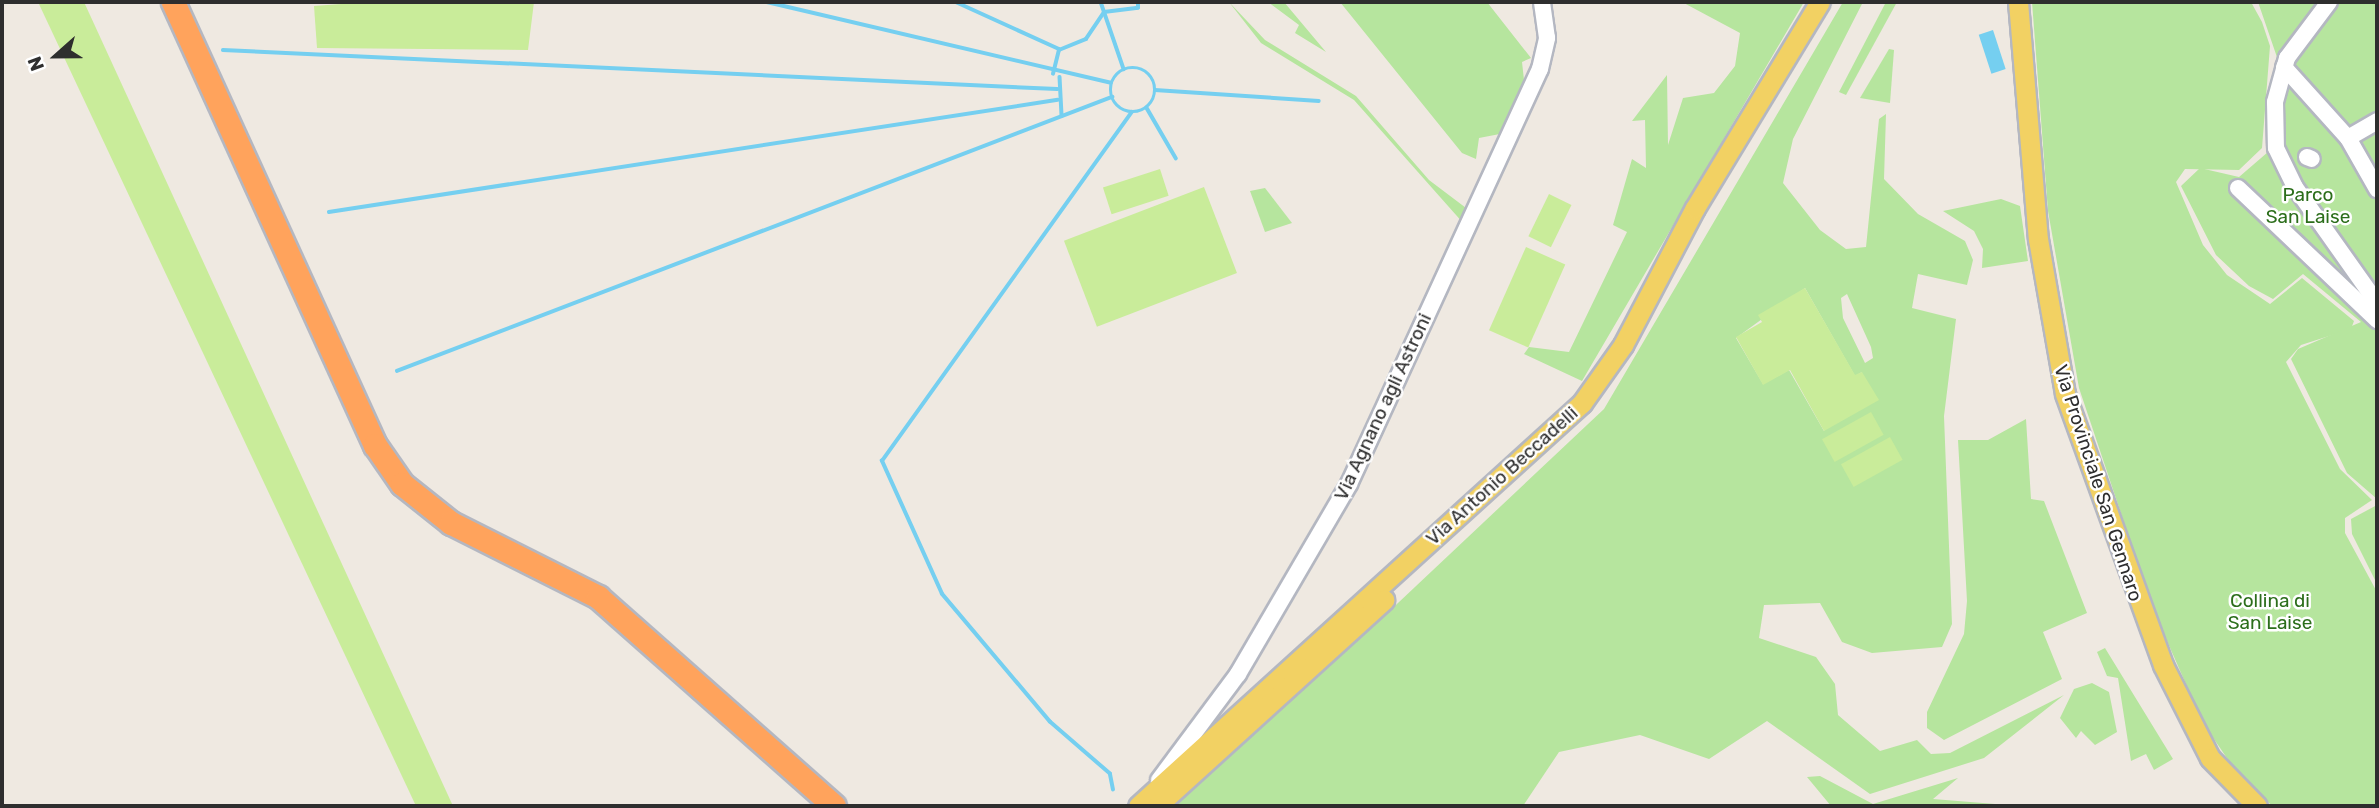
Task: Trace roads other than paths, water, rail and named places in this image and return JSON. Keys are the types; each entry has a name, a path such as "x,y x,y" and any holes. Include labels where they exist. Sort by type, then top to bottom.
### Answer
{"highway":[{"path":"173,2 375,445 402,484 451,523 598,597 834,806"}],"main road":[{"name":"Via Antonio Beccadelli","path":"1158,798 1194,752 1582,403 1623,345 1695,208 1820,2"},
{"name":"Via Antonio Beccadelli","path":"1138,806 1158,798 1591,408 1835,2"},
{"name":"Via Provinciale San Gennaro","path":"2018,2 2039,251 2065,394 2163,665 2210,758 2257,806"}],"street":[{"name":"Via Agnano agli Astroni","path":"1158,798 1349,484 1495,176 1544,58 1542,2"},
{"path":"2329,2 2298,36 2284,67 2273,118 2280,160 2377,303"},
{"path":"2284,67 2344,134 2377,189"},
{"path":"2344,134 2377,121"},
{"path":"2238,188 2377,320"},
{"path":"1194,752 1208,717"}],"water":[{"path":"1993,30 2006,69 1991,74 1979,35"}],"waterway":[{"path":"767,2 1111,83"},
{"path":"956,2 1059,49"},
{"path":"1101,2 1124,69"},
{"path":"1053,74 1059,50 1086,39 1104,12 1138,8 1138,2"},
{"path":"223,50 1057,89"},
{"path":"1133,68 1142,69 1149,74 1154,81 1155,90 1154,99 1149,106 1142,111 1133,112 1124,111 1117,106 1112,99 1111,90 1112,81 1117,74 1124,69 1133,68"},
{"path":"1060,77 1062,116"},
{"path":"1155,90 1319,101"},
{"path":"397,371 1112,97"},
{"path":"329,212 1057,100"},
{"path":"1147,108 1176,158"},
{"path":"1113,790 1110,774 1050,722 942,594 882,461 1132,112"}],"park label":[{"name":"Parco San Laise","path":"2308,206"},
{"name":"Collina di San Laise","path":"2270,612"}]}
